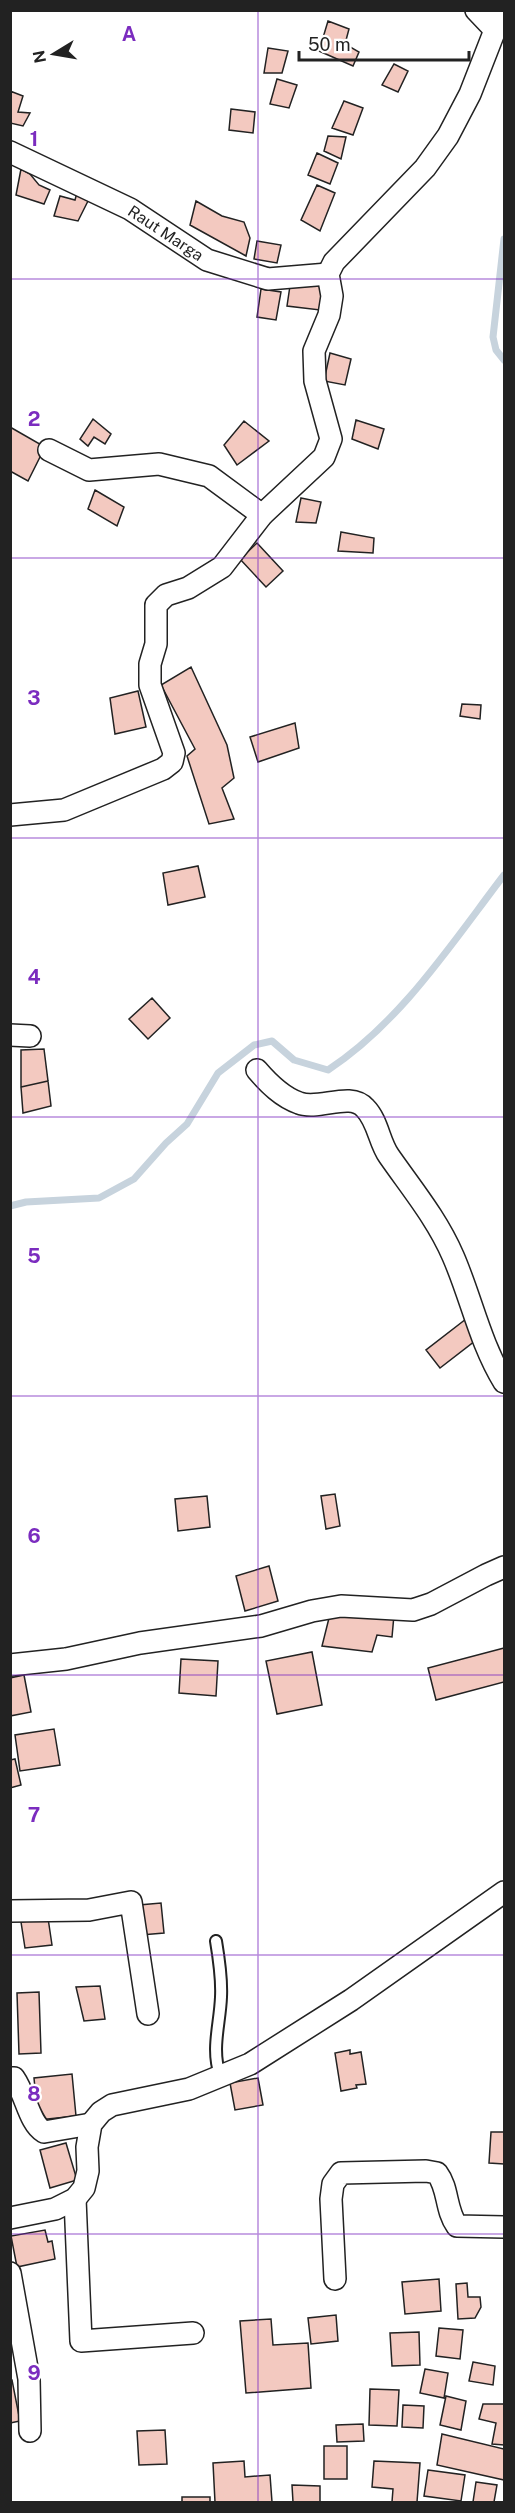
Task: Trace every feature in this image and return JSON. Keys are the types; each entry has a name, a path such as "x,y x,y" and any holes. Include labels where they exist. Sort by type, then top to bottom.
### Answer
{"street":[{"path":"10,815 64,810 163,769 172,762 174,753 150,685 150,664 156,644 156,605 166,595 188,588 222,567 262,515 324,457 331,439 315,381 314,351 329,315 332,296 328,274 334,262 426,168 442,144 470,94 494,20 476,10"},
{"name":"Raut Marga","path":"10,152 130,209 207,260 268,279 328,274"},
{"path":"49,450 89,470 159,464 209,476 262,515"},
{"path":"257,1070 275,1090 301,1104 324,1106 349,1101 363,1106 372,1118 387,1154 421,1198 453,1255 494,1364 504,1382"},
{"path":"10,1665 66,1659 140,1643 261,1626 312,1611 341,1606 413,1610 431,1604 504,1567"},
{"path":"10,2218 54,2209 75,2199 84,2188 88,2171 87,2147 91,2124 112,2104 189,2089 259,2059 351,2000 504,1892"},
{"path":"10,1911 89,1910 131,1902 148,2014"},
{"path":"10,2078 14,2078 20,2086 28,2102 32,2120 44,2133 91,2124"},
{"path":"335,2279 331,2199 333,2184 341,2173 426,2171 437,2173 444,2182 449,2215 457,2226 504,2227"},
{"path":"75,2199 81,2341 193,2333"},
{"path":"10,2273 29,2379 30,2431"}],"lane":[{"path":"216,1941 221,1996 215,2062 220,2075"}],"building":[{"path":"328,21 349,29 345,44 359,52 353,66 319,51"},
{"path":"268,48 288,51 282,73 264,73"},
{"path":"394,64 408,71 398,92 382,85"},
{"path":"277,79 297,85 289,108 270,104"},
{"path":"10,91 23,96 18,112 30,113 23,126 10,123"},
{"path":"344,101 363,108 353,135 332,128"},
{"path":"231,109 255,112 253,133 229,130"},
{"path":"328,136 346,137 341,159 324,151"},
{"path":"317,153 338,163 330,184 308,175"},
{"path":"21,169 30,174 39,185 50,190 44,204 16,195"},
{"path":"317,185 335,193 320,231 301,220"},
{"path":"78,189 92,193 78,221 54,216 60,196 75,200"},
{"path":"196,201 222,216 244,222 250,238 246,256 190,225"},
{"path":"257,241 281,245 277,263 254,259"},
{"path":"291,279 324,283 320,310 287,306"},
{"path":"261,289 281,292 276,320 257,317"},
{"path":"330,353 351,359 345,385 324,381"},
{"path":"93,419 111,434 105,444 94,437 88,446 80,439"},
{"path":"356,420 384,429 378,449 352,439"},
{"path":"244,421 269,441 237,465 224,445"},
{"path":"10,427 45,447 28,481 10,471"},
{"path":"95,490 124,507 117,526 88,509"},
{"path":"301,498 321,502 316,523 296,522"},
{"path":"341,532 374,538 373,553 338,551"},
{"path":"257,543 283,571 266,587 240,559"},
{"path":"191,667 227,745 234,778 222,788 234,819 209,824 187,756 195,749 161,685"},
{"path":"138,691 146,727 115,734 110,698"},
{"path":"462,704 481,705 480,719 460,716"},
{"path":"295,723 299,748 258,762 250,737"},
{"path":"198,866 205,897 168,905 163,873"},
{"path":"152,998 170,1018 148,1039 129,1019"},
{"path":"44,1049 48,1081 21,1087 21,1050"},
{"path":"48,1081 51,1106 23,1113 21,1087"},
{"path":"466,1319 480,1337 440,1368 426,1350"},
{"path":"335,1494 340,1526 326,1529 321,1496"},
{"path":"207,1496 210,1527 178,1531 175,1499"},
{"path":"269,1566 278,1601 245,1611 236,1576"},
{"path":"330,1614 394,1615 392,1637 377,1635 372,1652 322,1646"},
{"path":"504,1648 504,1682 436,1700 428,1668"},
{"path":"312,1652 322,1705 277,1714 266,1661"},
{"path":"181,1659 218,1661 216,1696 179,1693"},
{"path":"24,1675 31,1712 10,1716 10,1678"},
{"path":"54,1729 60,1765 20,1771 15,1735"},
{"path":"15,1759 21,1785 10,1788 10,1760"},
{"path":"161,1903 164,1933 141,1935 139,1905"},
{"path":"48,1918 52,1945 25,1948 21,1922"},
{"path":"100,1986 105,2019 84,2021 76,1987"},
{"path":"39,1992 41,2053 19,2054 17,1993"},
{"path":"350,2050 350,2054 361,2052 366,2084 341,2091 335,2053"},
{"path":"72,2074 76,2116 38,2120 34,2078"},
{"path":"258,2078 263,2105 235,2110 230,2083"},
{"path":"491,2132 504,2132 504,2164 489,2163"},
{"path":"66,2143 77,2180 50,2188 40,2150"},
{"path":"45,2230 48,2242 52,2241 55,2259 17,2267 11,2236"},
{"path":"439,2279 441,2311 405,2314 402,2282"},
{"path":"467,2283 468,2297 480,2297 481,2307 475,2318 458,2319 456,2284"},
{"path":"336,2315 338,2341 311,2344 308,2318"},
{"path":"271,2319 273,2345 308,2343 311,2388 246,2393 240,2321"},
{"path":"439,2328 463,2330 460,2359 436,2356"},
{"path":"419,2332 420,2365 392,2366 390,2333"},
{"path":"473,2362 495,2366 493,2385 469,2381"},
{"path":"425,2369 448,2373 444,2398 420,2393"},
{"path":"10,2380 12,2380 20,2421 10,2423"},
{"path":"370,2389 399,2390 397,2426 369,2425"},
{"path":"446,2396 466,2401 461,2430 440,2425"},
{"path":"483,2404 504,2404 504,2445 492,2444 496,2423 479,2419"},
{"path":"403,2405 424,2406 423,2428 402,2427"},
{"path":"363,2424 364,2441 337,2442 336,2425"},
{"path":"165,2430 167,2464 139,2465 137,2431"},
{"path":"442,2434 504,2449 504,2480 437,2465"},
{"path":"324,2446 347,2446 347,2479 324,2479"},
{"path":"244,2461 245,2477 270,2475 272,2502 215,2502 213,2463"},
{"path":"374,2461 420,2463 417,2502 392,2502 393,2489 372,2487"},
{"path":"428,2470 465,2475 461,2501 424,2496"},
{"path":"476,2482 497,2485 494,2502 473,2502"},
{"path":"292,2485 320,2486 320,2502 293,2502"},
{"path":"182,2497 210,2497 210,2502 182,2502"}],"waterway":[{"path":"504,239 493,337 496,350 504,360"},
{"path":"10,1206 26,1202 99,1198 134,1179 166,1143 187,1124 218,1073 254,1045 272,1041 294,1060 328,1070 354,1051 402,1005 445,954 504,875"}]}
